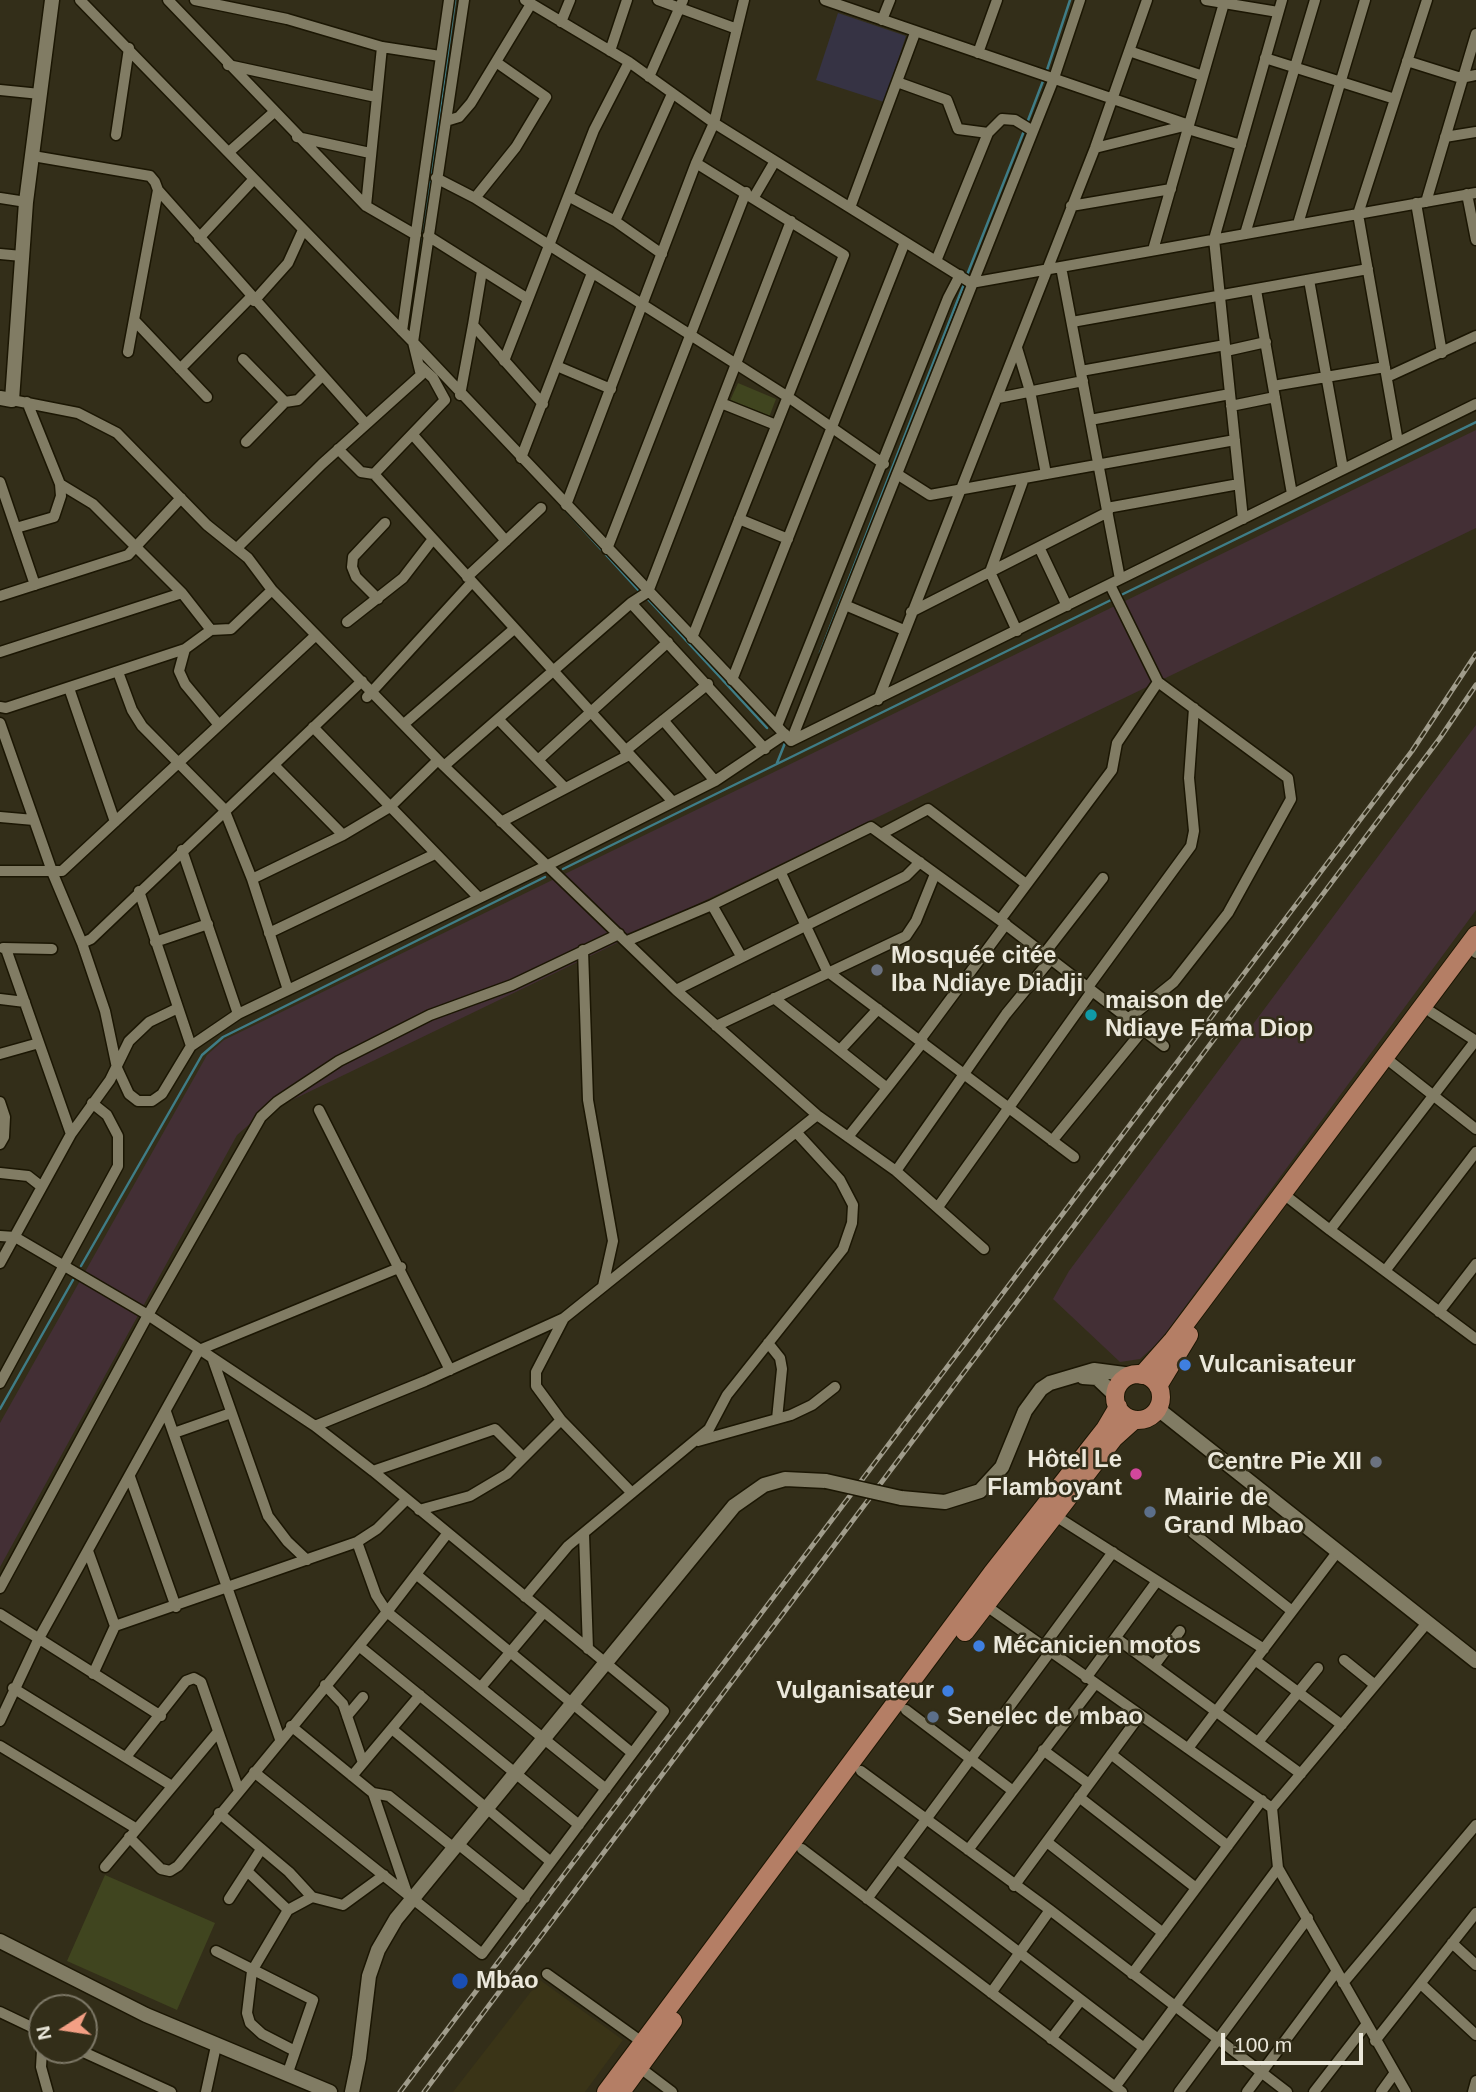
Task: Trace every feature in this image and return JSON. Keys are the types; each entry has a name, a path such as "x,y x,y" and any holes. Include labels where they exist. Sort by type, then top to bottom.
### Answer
{"highway":[{"path":"1117,1401 1125,1415 1135,1420 1145,1419 1158,1409 1161,1398 1158,1386 1180,1348 1476,948"},
{"path":"606,2092 992,1573 1105,1429 1117,1401 1121,1383 1137,1375 1173,1340 1476,948"},
{"path":"1137,1375 1158,1386"},
{"path":"621,2092 985,1605 1114,1438 1135,1420"}],"street":[{"path":"16,528 54,517 60,507 60,484 13,400 26,202 52,0"},
{"path":"80,0 413,342 607,549 668,642 765,749"},
{"path":"169,0 273,113 366,206 422,235 528,299"},
{"path":"195,0 287,19 382,47 440,56"},
{"path":"237,548 338,449 421,375 413,342 422,235 454,14 449,0"},
{"path":"402,331 446,121 441,99 440,56 454,14 464,0"},
{"path":"561,22 570,0"},
{"path":"610,51 627,0"},
{"path":"658,0 681,5 737,29"},
{"path":"566,505 714,122 744,0"},
{"path":"825,0 1241,145"},
{"path":"882,20 890,0"},
{"path":"978,53 997,0"},
{"path":"784,733 845,605 1053,81 1080,0"},
{"path":"878,699 1095,148 1147,0"},
{"path":"1206,0 1278,12"},
{"path":"1243,519 1214,239 1282,0"},
{"path":"1245,234 1315,0"},
{"path":"1298,224 1365,0"},
{"path":"1398,442 1358,214 1427,0"},
{"path":"446,121 465,111 496,62 528,2 628,62 714,122 851,205 971,283 1471,193 1476,240"},
{"path":"1153,250 1224,3"},
{"path":"649,76 681,5"},
{"path":"851,205 915,33"},
{"path":"1442,353 1421,202 1445,137 1476,34"},
{"path":"366,206 382,47"},
{"path":"116,135 129,48"},
{"path":"1129,51 1203,75"},
{"path":"1265,58 1395,99"},
{"path":"1407,61 1461,78 1476,75"},
{"path":"475,198 516,147 546,97 496,62"},
{"path":"504,361 594,130 628,62"},
{"path":"228,64 376,97"},
{"path":"897,82 947,100 958,129 988,132"},
{"path":"0,90 40,94"},
{"path":"614,221 672,94"},
{"path":"229,152 273,113"},
{"path":"936,261 988,132 1002,119 1015,120 1033,131"},
{"path":"1095,148 1189,127"},
{"path":"1445,137 1476,131"},
{"path":"297,137 370,153"},
{"path":"33,156 150,176 158,190 252,299 366,424"},
{"path":"607,549 690,336 750,194 775,161"},
{"path":"692,638 844,255 792,220 696,163"},
{"path":"199,237 254,178"},
{"path":"436,178 475,198 735,366 788,397 884,464"},
{"path":"1072,206 1171,188"},
{"path":"128,352 158,190"},
{"path":"569,197 614,221 662,254"},
{"path":"0,198 26,202"},
{"path":"252,879 343,835 390,807 441,763 499,720 641,598 792,220"},
{"path":"180,369 288,263 303,230"},
{"path":"732,680 905,242"},
{"path":"0,254 22,256"},
{"path":"1061,267 1107,510 1117,601 1158,682 1288,778 1291,799 1228,913 1174,982 1128,1019"},
{"path":"1072,322 1220,298 1368,269"},
{"path":"460,395 482,271"},
{"path":"522,458 559,367 592,274"},
{"path":"784,733 884,464 948,298 960,275"},
{"path":"1310,279 1343,469"},
{"path":"1256,290 1292,495"},
{"path":"134,320 207,397"},
{"path":"473,325 543,404"},
{"path":"1231,406 1327,377 1386,372 1442,353 1476,336"},
{"path":"998,398 1082,376 1266,342"},
{"path":"1017,348 1030,391 1045,474"},
{"path":"243,359 285,402"},
{"path":"374,474 445,400 433,378 420,366"},
{"path":"559,367 611,389"},
{"path":"246,442 285,402 298,400 322,376"},
{"path":"1090,420 1230,394"},
{"path":"13,400 78,413 117,433 207,525 237,548 272,590 362,681 370,694 676,990 817,1115 896,1171 984,1249"},
{"path":"721,403 776,425"},
{"path":"0,723 53,874 82,943 104,1012 117,1068 129,1094 138,1101 152,1101 162,1094 191,1046 238,1014 546,866 715,781 765,749 784,733 878,699 1114,585 1476,404"},
{"path":"413,435 506,541"},
{"path":"897,474 930,495 1235,440"},
{"path":"338,449 361,472 374,474 673,802"},
{"path":"1017,631 990,572 1024,478"},
{"path":"0,482 35,584"},
{"path":"60,484 93,504 182,593 211,630"},
{"path":"911,612 1107,510 1239,484"},
{"path":"0,596 122,557 136,547 181,498"},
{"path":"370,694 469,580 541,508"},
{"path":"739,519 788,540"},
{"path":"378,599 356,577 352,567 353,557 385,523"},
{"path":"347,622 403,578 433,539"},
{"path":"1039,547 1067,606"},
{"path":"0,707 69,688 185,649 211,630 231,629 272,590"},
{"path":"0,652 182,593"},
{"path":"641,598 692,638 784,733"},
{"path":"845,605 904,630"},
{"path":"404,724 514,629"},
{"path":"0,871 53,874 61,871 316,635"},
{"path":"538,760 668,642"},
{"path":"185,649 179,671 185,684 219,725"},
{"path":"118,672 132,710 142,726 224,809 252,879 288,990"},
{"path":"82,943 91,939 224,809 362,681"},
{"path":"848,1137 921,1041 1026,884 1112,770 1117,743 1158,682"},
{"path":"500,822 627,753 708,684"},
{"path":"69,688 114,822"},
{"path":"938,1207 1191,846 1194,831 1189,778 1194,708"},
{"path":"499,720 565,788"},
{"path":"663,720 715,781"},
{"path":"313,727 479,898"},
{"path":"0,761 14,762"},
{"path":"274,765 343,835"},
{"path":"883,833 928,809 1026,884"},
{"path":"0,817 34,820"},
{"path":"0,1588 148,1315 251,1134 277,1102 339,1061 430,1015 512,985 583,950 712,905 781,873 864,828 871,827 883,833 1003,922 1164,1046"},
{"path":"183,850 238,1014"},
{"path":"269,933 435,853"},
{"path":"676,990 906,876 920,862"},
{"path":"781,873 827,971 1074,1157"},
{"path":"716,1026 827,971 906,936 917,919 935,874"},
{"path":"896,1171 1103,878"},
{"path":"139,891 176,1009 191,1046"},
{"path":"712,905 741,956"},
{"path":"155,942 208,924"},
{"path":"52,949 3,948 25,1002 71,1134"},
{"path":"583,950 588,1100 613,1248 625,1267"},
{"path":"774,998 887,1088"},
{"path":"0,999 25,1002"},
{"path":"0,1263 71,1134 117,1068 129,1041 149,1022 176,1009"},
{"path":"841,1049 878,1009"},
{"path":"1330,1230 1476,1040 1431,1012"},
{"path":"1052,1142 1143,1030"},
{"path":"0,1054 39,1043"},
{"path":"1392,1063 1476,1129"},
{"path":"0,1102 4,1137 0,1144"},
{"path":"0,1382 118,1166 118,1136 107,1115 92,1103"},
{"path":"319,1110 401,1268 450,1370"},
{"path":"314,1426 450,1370 564,1318 817,1115"},
{"path":"525,1597 568,1546 709,1429 727,1395 842,1249 852,1223 853,1205 840,1180 796,1132"},
{"path":"1385,1271 1476,1152"},
{"path":"0,1173 28,1176 42,1187"},
{"path":"1290,1199 1476,1339"},
{"path":"0,1236 15,1237 148,1315 314,1426 373,1471 664,1711 482,1954 254,1772"},
{"path":"603,1286 613,1248"},
{"path":"1439,1312 1476,1264"},
{"path":"0,1721 13,1688 38,1640 199,1350 401,1268"},
{"path":"564,1318 536,1371 536,1386 561,1420 632,1493"},
{"path":"768,1343 780,1357 782,1369 776,1419"},
{"path":"213,1359 268,1516 287,1541 307,1560"},
{"path":"352,2092 359,2059 369,1976 378,1950 410,1896 456,1846 575,1703 734,1506 764,1485 785,1479 826,1481 901,1498 945,1502 980,1491 1002,1468 1025,1411 1034,1397 1050,1383 1094,1370 1137,1375"},
{"path":"1071,1376 1097,1378 1117,1401"},
{"path":"695,1442 776,1419 812,1405 835,1387"},
{"path":"1158,1409 1476,1661"},
{"path":"166,1412 280,1739"},
{"path":"174,1433 231,1413"},
{"path":"419,1510 470,1496 507,1474 561,1420"},
{"path":"373,1471 495,1429 523,1457"},
{"path":"130,1477 176,1607"},
{"path":"115,1626 357,1542 377,1529 406,1500"},
{"path":"1054,1515 1264,1648"},
{"path":"1193,1533 1292,1611"},
{"path":"0,1746 133,1833 161,1869 170,1871 418,1575 447,1534"},
{"path":"584,1534 588,1649"},
{"path":"357,1542 376,1595 387,1612 606,1788"},
{"path":"88,1551 115,1626 93,1674"},
{"path":"1189,1747 1338,1551"},
{"path":"867,1899 970,1760 1113,1552"},
{"path":"418,1575 632,1753"},
{"path":"968,1850 1043,1750 1091,1681 1116,1638 1157,1581"},
{"path":"985,1605 1272,1808 1279,1867 1406,2092"},
{"path":"481,1687 544,1612"},
{"path":"0,1614 161,1716"},
{"path":"1272,1808 1427,1623"},
{"path":"1154,1666 1180,1631"},
{"path":"1116,1638 1301,1774"},
{"path":"359,1646 579,1825"},
{"path":"1255,1660 1342,1725"},
{"path":"1344,1660 1375,1685"},
{"path":"1258,1742 1318,1668"},
{"path":"125,1757 161,1716 186,1681 194,1678 201,1682 239,1791"},
{"path":"326,1685 336,1695 347,1716 363,1763"},
{"path":"13,1688 172,1786"},
{"path":"352,1776 419,1695"},
{"path":"347,1716 363,1697"},
{"path":"906,1710 1013,1791"},
{"path":"1014,1885 1140,1715"},
{"path":"291,1726 373,1793 389,1796 525,1898"},
{"path":"392,1728 551,1862"},
{"path":"105,1867 217,1733"},
{"path":"1043,1750 1089,1784"},
{"path":"1111,1754 1228,1846"},
{"path":"860,1772 1050,1910 1287,2092"},
{"path":"373,1793 410,1896"},
{"path":"1079,1797 1196,1888"},
{"path":"1132,1973 1262,1800"},
{"path":"219,1813 289,1872 312,1897 343,1905 383,1875"},
{"path":"1343,1983 1476,1825"},
{"path":"1047,1842 1163,1933"},
{"path":"802,1849 1119,2089 1144,2048 1279,1867"},
{"path":"229,1899 260,1850"},
{"path":"897,1858 1144,2048"},
{"path":"247,1871 288,1910"},
{"path":"295,2051 262,2034 250,2022 247,2013 252,1971 288,1910 312,1897"},
{"path":"991,1993 1018,1951 1050,1910"},
{"path":"1375,2041 1476,1913"},
{"path":"1179,2092 1308,1918"},
{"path":"0,1941 145,2015 330,2092"},
{"path":"1452,1943 1476,1965"},
{"path":"216,1951 313,2000 287,2075"},
{"path":"1247,2092 1337,1971"},
{"path":"547,1975 642,2042"},
{"path":"1421,1983 1476,2035"},
{"path":"1051,2039 1081,2000"},
{"path":"0,2012 28,2025"},
{"path":"1314,2092 1366,2025"},
{"path":"206,2092 216,2046"},
{"path":"98,2059 172,2092"},
{"path":"41,2064 48,2092"},
{"path":"639,2067 671,2092"},
{"path":"1381,2092 1394,2074"},
{"path":"649,2092 657,2081"},
{"path":"1473,2092 1476,2081"}],"shaded area":[{"path":"838,13 906,36 884,102 816,80"},
{"path":"1476,430 1476,528 259,1116 237,1135 0,1567 0,1423 207,1055 224,1040"},
{"path":"1476,725 1476,910 1159,1342 1140,1359 1120,1362 1053,1299 1069,1271"},
{"path":"540,1980 623,2040 585,2092 453,2092"}],"green space":[{"path":"738,383 776,399 768,420 729,403"},
{"path":"105,1875 215,1923 177,2010 67,1961"}],"waterway":[{"path":"414,298 455,0"},
{"path":"1046,73 1070,0"},
{"path":"1027,123 1043,81"},
{"path":"967,275 1024,131"},
{"path":"820,653 964,284"},
{"path":"1119,596 1476,422"},
{"path":"557,501 640,592"},
{"path":"645,596 767,728"},
{"path":"563,869 1113,599"},
{"path":"777,763 785,743"},
{"path":"81,1266 202,1055 223,1037 545,877"},
{"path":"0,1409 73,1280"}],"railway":[{"path":"400,2092 1412,751 1476,654"},
{"path":"424,2092 1440,738 1476,685"}],"place":[{"name":"Mosquée citée Iba Ndiaye Diadji","path":"877,970"},
{"name":"maison de Ndiaye Fama Diop","path":"1091,1015"},
{"name":"Vulcanisateur","path":"1185,1365"},
{"name":"Centre Pie XII","path":"1376,1462"},
{"name":"Hôtel Le Flamboyant","path":"1136,1474"},
{"name":"Mairie de Grand Mbao","path":"1150,1512"},
{"name":"Mécanicien motos","path":"979,1646"},
{"name":"Vulganisateur","path":"948,1691"},
{"name":"Senelec de mbao","path":"933,1717"},
{"name":"Mbao","path":"460,1981"}]}
